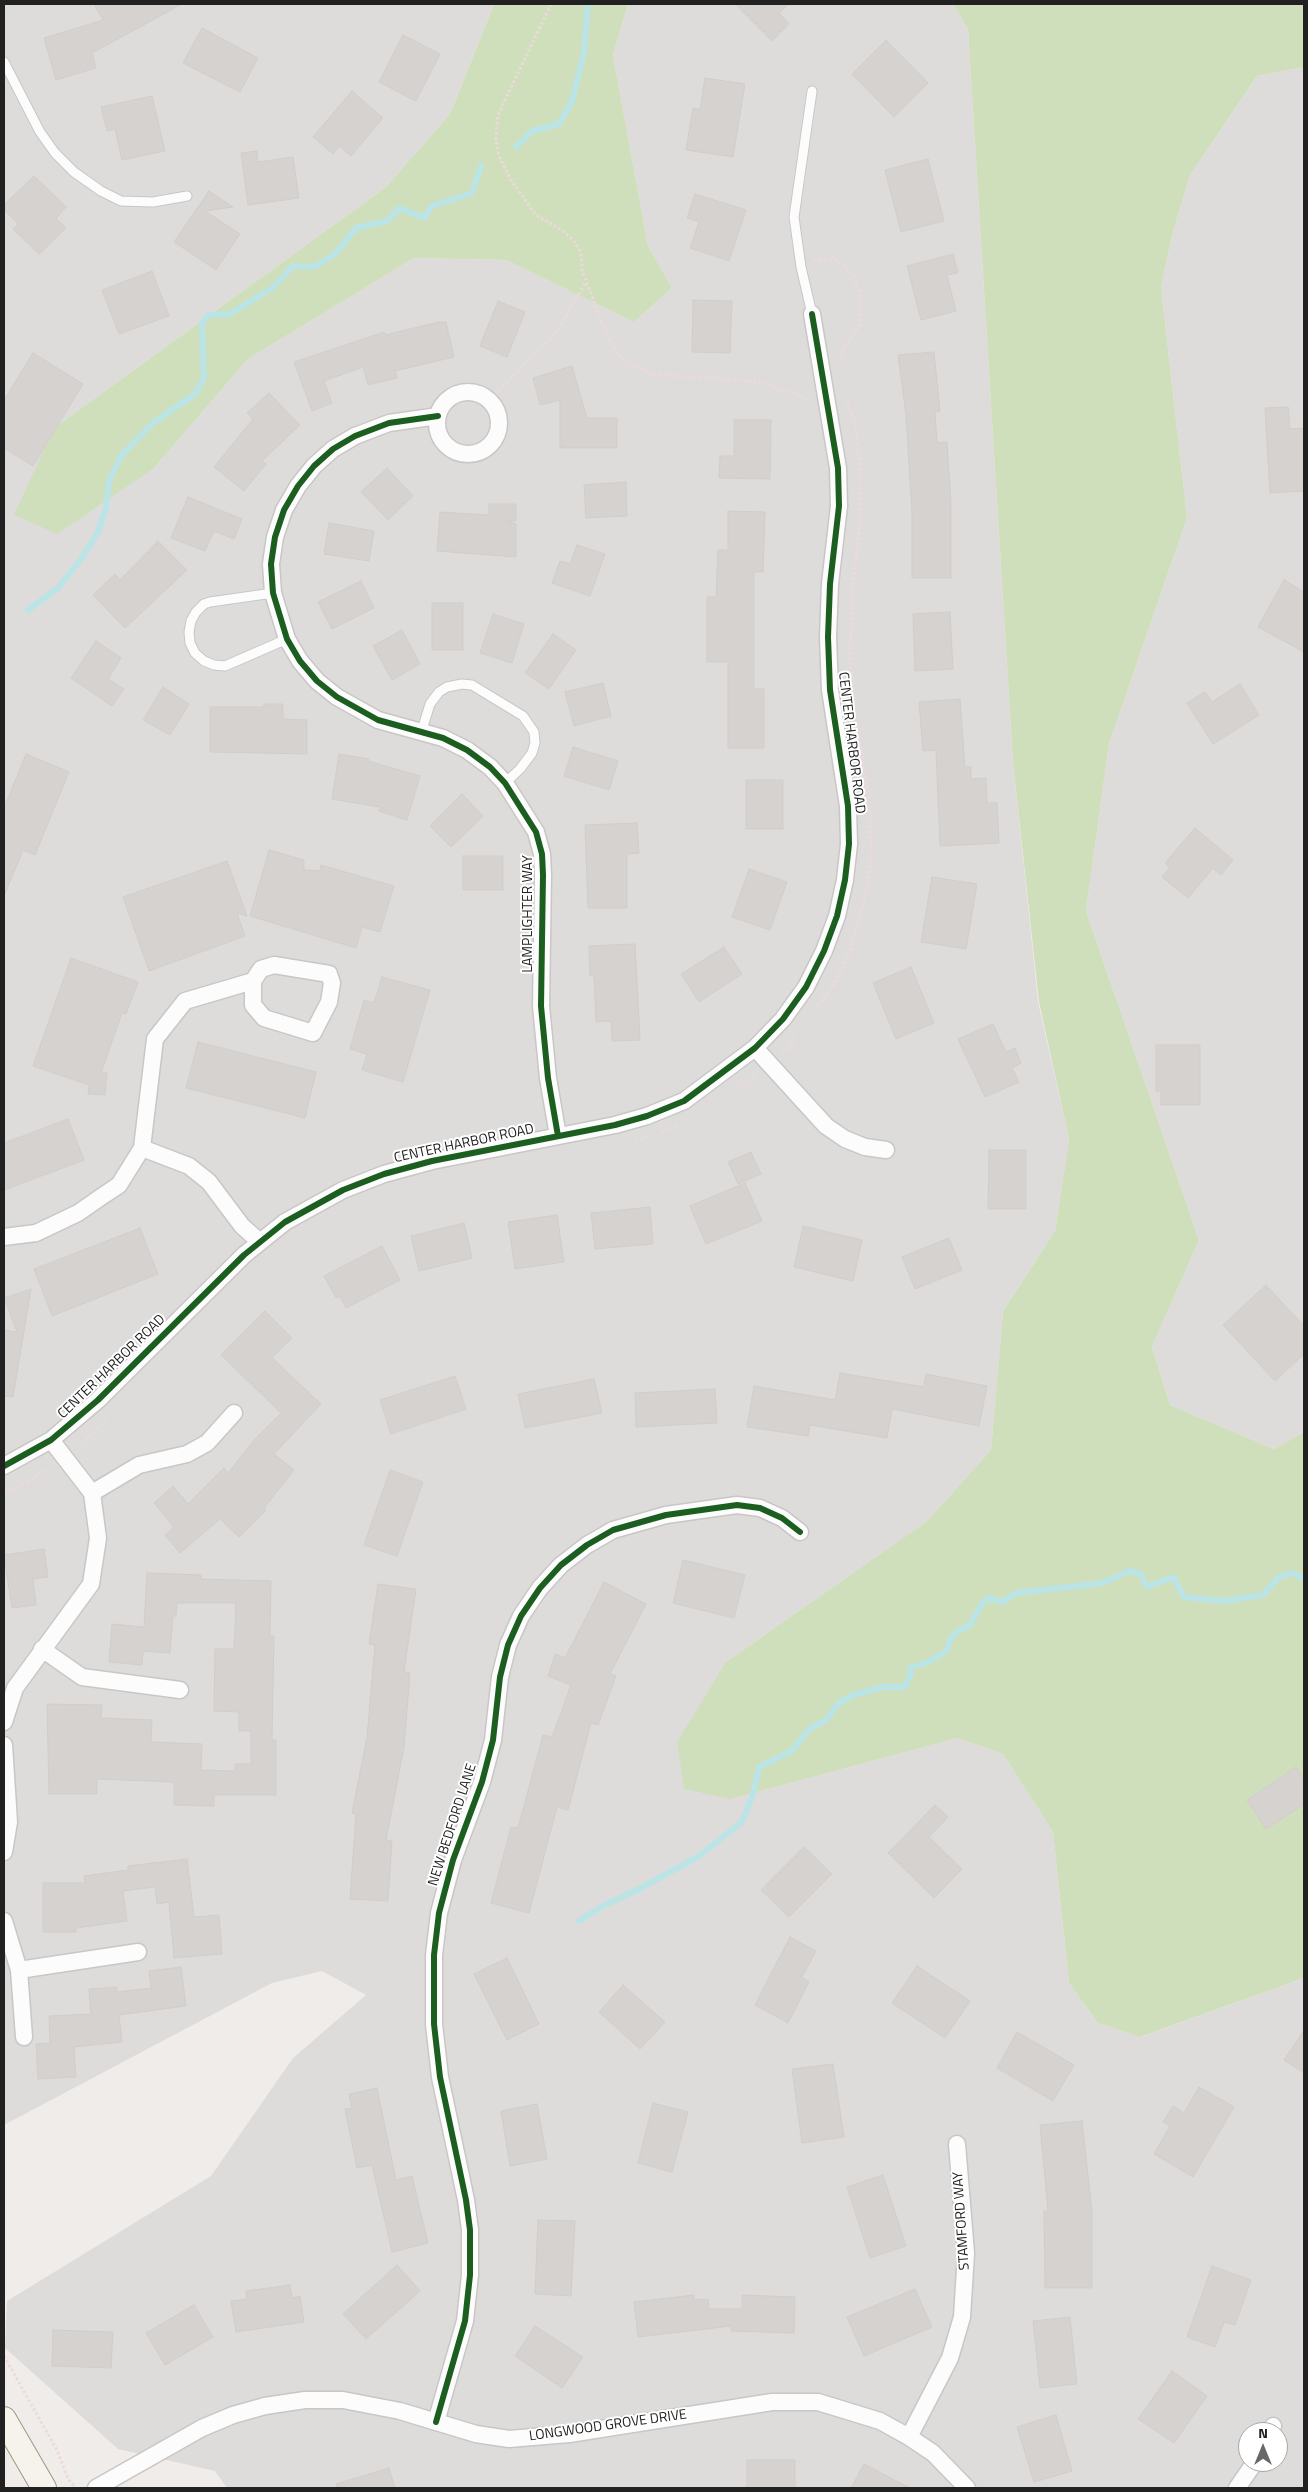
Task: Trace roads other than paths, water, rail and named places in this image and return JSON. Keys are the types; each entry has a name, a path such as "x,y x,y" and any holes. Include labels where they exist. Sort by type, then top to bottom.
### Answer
{"main road":[{"path":"4,2419 44,2488"}],"street":[{"name":"CENTER HARBOR ROAD","path":"4,1466 51,1440 98,1400 244,1255 285,1222 319,1202 384,1174 432,1161 647,1116 684,1101 755,1048 783,1019 806,986 824,951 837,916 846,880 849,844 848,806 830,690 828,637 830,584 839,506 838,468 832,422 826,405 812,314"},
{"path":"469,392 482,395 489,401 498,416 498,428 493,440 485,448 474,453 461,453 450,448 442,440 437,427 438,416 446,401 457,394 469,392"},
{"name":"LAMPLIGHTER WAY","path":"438,416 389,423 355,436 333,449 314,466 298,486 284,510 278,528 272,564 272,593 287,639 305,668 317,681 337,697 378,720 443,738 467,750 490,766 505,783 536,832 542,854 541,1006 548,1078 558,1136"},
{"path":"4,1236 36,1233 78,1213 119,1185 142,1148 155,1039 185,1001 252,981 261,969 274,965 329,974 332,983 329,1002 313,1033 264,1018 253,1004 252,981"},
{"path":"755,1048 826,1126 845,1139 866,1147 886,1150"},
{"path":"142,1148 189,1166 209,1182 242,1226 260,1242"},
{"path":"92,1493 140,1465 186,1454 207,1443 234,1413"},
{"path":"4,1722 15,1688 91,1584 98,1538 92,1493 51,1440"},
{"name":"NEW BEDFORD LANE","path":"436,2422 465,2321 470,2275 470,2239 466,2200 440,2077 434,2024 434,1955 439,1913 453,1860 482,1782 493,1740 500,1677 508,1645 521,1616 540,1588 567,1560 587,1545 613,1530 666,1515 737,1505 760,1508 775,1515 800,1532"},
{"path":"42,1649 82,1677 180,1690"},
{"path":"4,1745 10,1822 4,1852"},
{"path":"4,1921 19,1970 24,2037"},
{"path":"19,1970 138,1952"},
{"name":"STAMFORD WAY","path":"909,2437 950,2358 962,2317 966,2253 957,2144"},
{"name":"LONGWOOD GROVE DRIVE","path":"96,2488 202,2428 232,2415 266,2406 305,2400 342,2400 400,2411 476,2434 508,2439 569,2434 790,2401 818,2402 880,2421 909,2437 932,2453 967,2488"},
{"path":"1237,2488 1248,2472"}],"lane":[{"path":"4,62 40,132 55,153 74,172 101,192 121,200 153,202 187,196"},
{"path":"812,91 794,218 801,267 812,314"},
{"path":"272,593 204,604 191,621 190,643 204,661 214,665 225,666 287,639"},
{"path":"421,733 430,704 438,692 447,687 462,684 472,686 506,706 529,722 534,732 535,743 532,753 520,769 505,783"}],"waterway":[{"path":"516,147 532,131 559,124 572,101 584,53 588,4"},
{"path":"28,610 58,588 82,558 98,532 106,508 109,481 121,456 153,423 195,394 204,378 202,323 208,315 230,314 271,289 293,266 314,267 335,254 356,228 387,221 399,208 424,218 432,206 472,193 481,166"},
{"path":"579,1921 601,1907 641,1888 699,1856 742,1822 753,1794 759,1767 792,1751 809,1729 826,1720 839,1703 854,1695 883,1687 904,1687 911,1674 910,1668 928,1662 947,1651 950,1640 955,1633 970,1625 983,1602 989,1598 1003,1602 1016,1593 1103,1583 1129,1571 1140,1573 1147,1587 1173,1577 1184,1597 1224,1601 1263,1595 1279,1577 1292,1573 1304,1579"}]}
